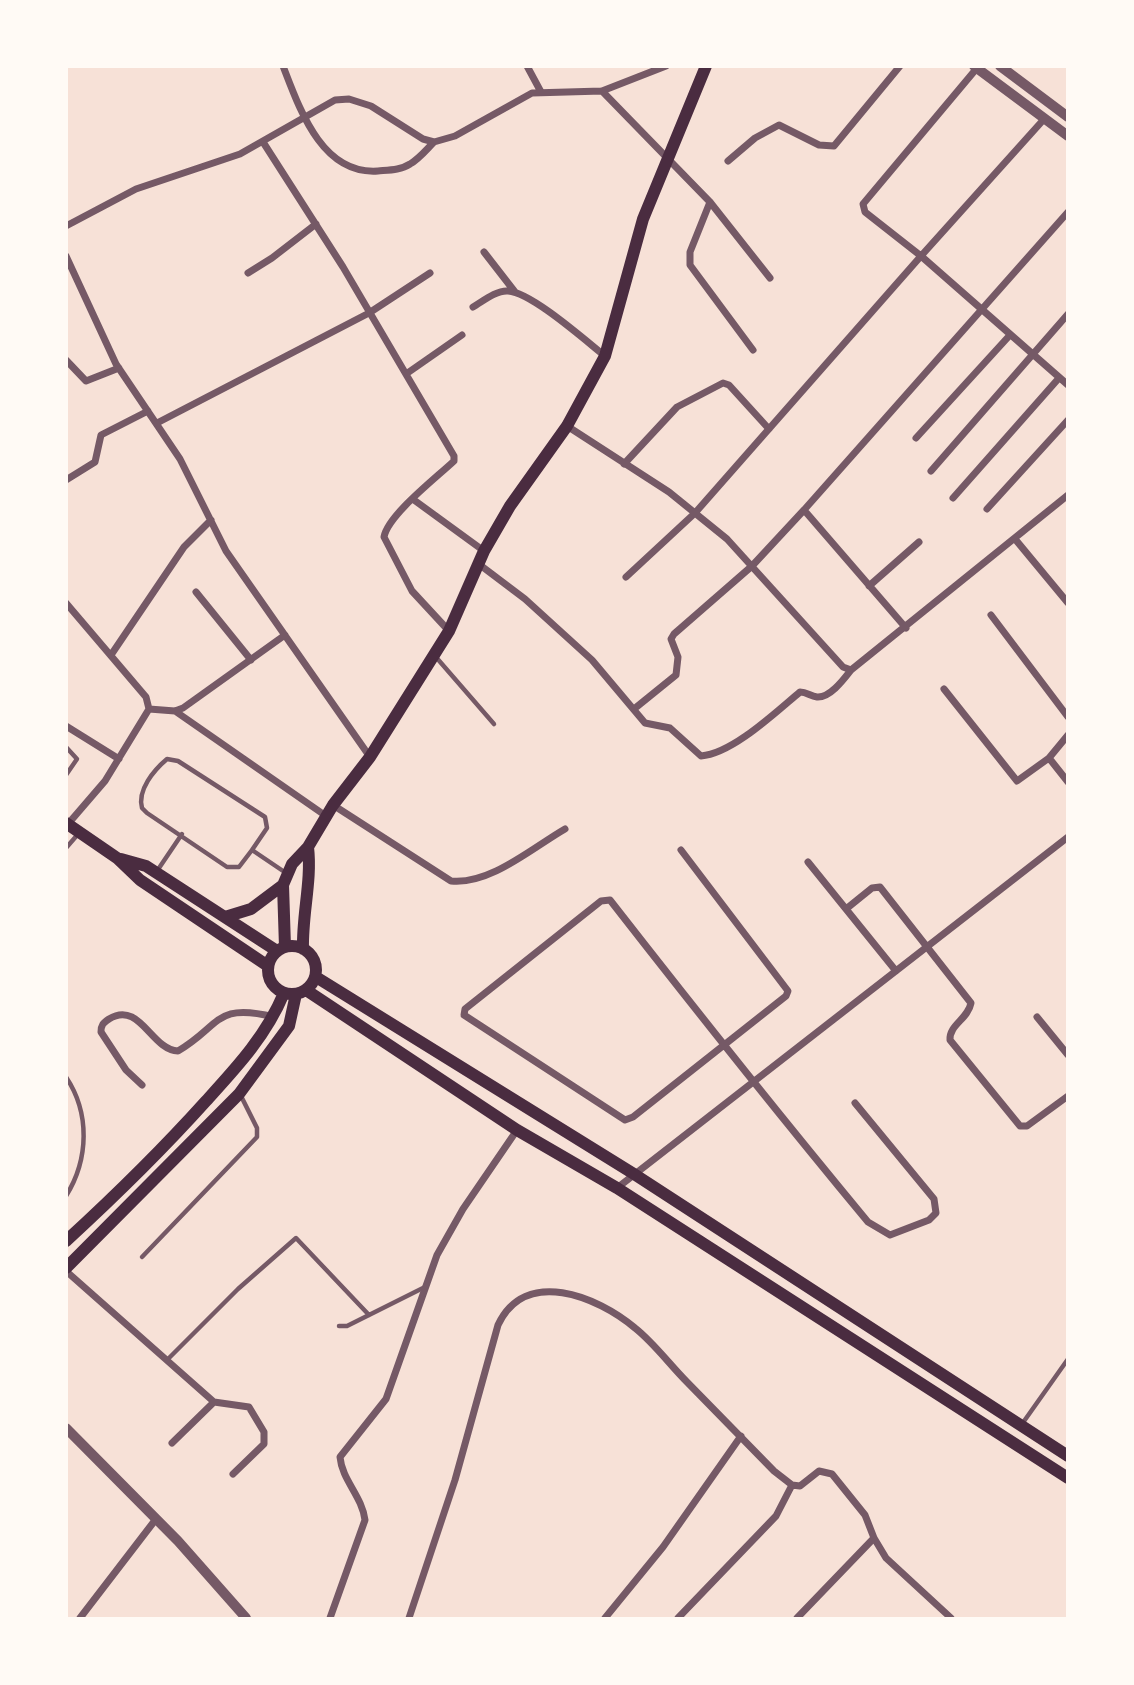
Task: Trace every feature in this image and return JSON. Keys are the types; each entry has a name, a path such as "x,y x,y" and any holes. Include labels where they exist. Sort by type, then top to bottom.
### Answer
{"main road":[{"path":"225,917 251,908 285,879 308,848 329,811 370,757 434,656 449,631 484,551 510,506 567,426 605,356 643,219 706,66"},
{"path":"67,823 117,858 140,880 268,966 271,982 295,992 517,1130 617,1188 1068,1478"},
{"path":"308,848 310,874 302,916 303,949 314,960 316,976"},
{"path":"117,858 156,872 225,917 281,949 303,949"},
{"path":"268,966 281,949 285,879"},
{"path":"66,1241 156,1156 245,1058 295,992 316,976"},
{"path":"316,976 634,1174 1068,1456"},
{"path":"66,1270 239,1094 289,1026 295,992"}],"street":[{"path":"284,66 304,117 328,152 352,169 375,172 400,169 411,164 434,142 455,136 541,92 602,92 666,66"},
{"path":"527,66 541,92"},
{"path":"728,161 755,138 779,125 819,145 834,146 900,66"},
{"path":"1000,66 1065,111"},
{"path":"1068,136 975,67 863,204 865,212 921,256 1068,385"},
{"path":"602,92 710,202 770,278"},
{"path":"66,226 136,189 240,154 319,106 349,99 371,106 423,139 434,142"},
{"path":"626,577 695,513 1045,118 1065,111"},
{"path":"263,142 316,224 454,456 454,461 386,529 384,537 412,591 449,631"},
{"path":"710,202 690,252 690,265 753,350"},
{"path":"634,709 676,675 678,657 671,639 674,634 752,566 1068,212"},
{"path":"247,273 272,258 316,224"},
{"path":"484,252 515,292 563,322 605,356"},
{"path":"66,256 119,368 157,423 226,551 370,757"},
{"path":"157,423 369,313 430,273"},
{"path":"473,307 502,292 515,292"},
{"path":"931,471 1068,314"},
{"path":"406,374 462,335"},
{"path":"916,438 1010,335"},
{"path":"66,360 86,381 119,368"},
{"path":"953,498 1059,378"},
{"path":"624,464 677,407 723,383 729,385 769,429"},
{"path":"66,480 95,462 101,435 148,411"},
{"path":"987,509 1068,420"},
{"path":"567,426 695,513 727,539 843,667 850,670"},
{"path":"480,565 525,599 592,660 645,723 670,728 696,753 707,756 738,740 800,692 817,697 841,683 850,670 906,628 1068,495"},
{"path":"414,500 484,551"},
{"path":"804,510 906,628"},
{"path":"111,655 184,547 211,520"},
{"path":"1015,539 1068,603"},
{"path":"869,586 919,542"},
{"path":"196,592 251,660"},
{"path":"66,603 146,697 149,709 119,760 67,823"},
{"path":"991,615 1068,716"},
{"path":"175,711 285,635"},
{"path":"944,689 1017,780 1049,758 1068,735"},
{"path":"149,709 175,711 329,811 451,881 467,883 491,873 565,829"},
{"path":"66,726 119,760"},
{"path":"1049,758 1068,782"},
{"path":"617,1188 1068,837"},
{"path":"681,850 788,991 723,1045 633,1117 625,1120 464,1015 464,1009 601,901 610,900 723,1045 752,1083 868,1222 880,1232 890,1235 929,1220 937,1206 934,1199 855,1103"},
{"path":"808,862 896,971"},
{"path":"846,909 872,888 880,887 929,946 971,1003 970,1011 951,1031 950,1040 1012,1118 1027,1126 1068,1096"},
{"path":"142,1085 126,1070 101,1032 104,1022 116,1014 132,1016 167,1049 178,1051 217,1018 252,1012 274,1017"},
{"path":"1037,1017 1068,1055"},
{"path":"330,1619 365,1520 363,1507 345,1474 340,1457 344,1448 386,1399 426,1287 449,1232 517,1130"},
{"path":"66,1270 214,1402 248,1407 264,1432 264,1444 233,1474"},
{"path":"409,1619 455,1480 498,1325 510,1304 522,1296 540,1290 565,1292 593,1303 635,1327 792,1485 800,1486 819,1471 832,1474 865,1515 886,1558 951,1619"},
{"path":"172,1443 214,1402"},
{"path":"66,1428 156,1519 246,1619"},
{"path":"605,1619 663,1547 741,1436"},
{"path":"678,1619 776,1516 792,1485"},
{"path":"80,1619 156,1519"},
{"path":"797,1619 874,1538"}],"lane":[{"path":"434,656 495,724"},
{"path":"66,747 77,759 66,775"},
{"path":"167,759 178,761 265,817 267,828 252,850 244,864 233,869 147,813 139,800 141,792 167,759"},
{"path":"66,848 80,832"},
{"path":"156,872 183,834"},
{"path":"252,850 285,879"},
{"path":"66,1077 78,1094 83,1109 84,1138 75,1181 66,1196"},
{"path":"142,1257 257,1137 257,1128 239,1094"},
{"path":"167,1360 238,1289 296,1238 369,1315"},
{"path":"339,1326 347,1326 426,1287"},
{"path":"1020,1426 1068,1359"}]}
